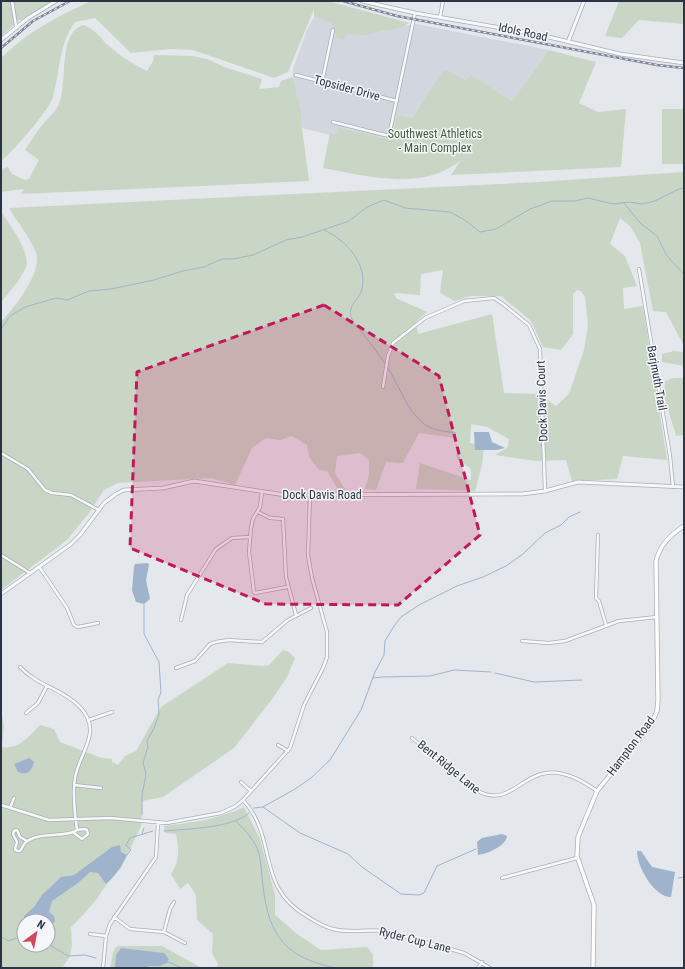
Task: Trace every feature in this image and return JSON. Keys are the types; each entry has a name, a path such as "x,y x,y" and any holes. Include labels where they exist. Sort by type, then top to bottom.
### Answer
{"main road":[{"name":"Hampton Road","path":"593,968 594,905 578,858 578,837 597,791 651,725 655,716 658,700 655,570 658,553 666,541 684,526"}],"street":[{"path":"12,1 16,26"},
{"path":"1,40 16,26 56,1"},
{"name":"Idols Road","path":"362,1 415,13 521,31 620,54 684,63"},
{"path":"440,17 443,1"},
{"path":"568,42 584,1"},
{"path":"334,122 389,136 415,13"},
{"path":"322,82 333,30"},
{"name":"Topsider Drive","path":"296,75 397,101"},
{"name":"Barjmuth Trail","path":"639,269 670,456 673,487"},
{"name":"Dock Davis Court","path":"383,387 388,356 393,343 425,318 464,301 494,298 529,325 540,349 546,491"},
{"path":"1,453 28,469 45,490 52,493 71,494 99,510"},
{"name":"Dock Davis Road","path":"1,594 40,568 76,540 99,510 108,500 120,491 163,488 194,481 262,492 310,495 522,494 546,491 578,482 684,487"},
{"path":"262,492 258,512 253,518 250,537 249,552 254,592 287,587"},
{"path":"1,805 41,819 56,821 110,818 158,823 178,822 221,813 232,809 243,800 288,751 294,739 304,705 323,668 328,651 327,632 312,578 308,555 310,495"},
{"path":"258,512 270,518 283,519 287,587 296,614"},
{"path":"598,535 596,598 599,601 606,625"},
{"path":"182,620 187,595 216,549 232,538 250,537"},
{"path":"1,555 31,573"},
{"path":"40,568 66,608 74,625 78,627 98,623"},
{"path":"176,668 195,661 210,644 216,642 228,640 262,642 296,614 312,608"},
{"path":"522,642 549,643 564,641 619,621 657,617"},
{"path":"20,668 31,678 69,698 81,708 89,720 89,741 75,776 74,785 77,830"},
{"path":"26,713 38,703 47,686"},
{"path":"89,720 112,712"},
{"name":"Bent Ridge Lane","path":"412,738 484,795 504,795 544,773 554,772 572,777 597,791"},
{"path":"278,745 288,751"},
{"path":"242,782 251,791"},
{"path":"74,785 100,788"},
{"path":"10,808 14,798"},
{"name":"Ryder Cup Lane","path":"243,800 258,821 277,887 284,898 296,909 331,929 343,931 378,929 391,932 441,945 464,953 490,968"},
{"path":"103,968 106,936 110,924 156,857 158,823"},
{"path":"27,841 20,837 17,830 14,831 13,834 16,838 15,849 17,851 20,851 27,841 47,835 74,833 77,830 84,828 87,830 88,834 82,839 74,833"},
{"path":"502,878 578,858"},
{"path":"164,932 170,909 174,902"},
{"path":"114,917 134,930 164,932 185,943"},
{"path":"90,934 106,936"},
{"path":"478,968 482,962"}],"highlighted area":[{"path":"324,305 439,376 480,535 398,605 266,604 130,548 137,372"}],"shaded area":[{"path":"314,17 328,20 334,26 336,37 348,34 367,36 375,31 416,24 549,50 512,101 471,76 466,80 449,71 423,101 412,118 397,115 391,140 339,127 337,134 331,133 330,135 302,128 301,111 293,77 293,69 307,30"}],"green space":[{"path":"1,1 53,1 23,20 19,20 1,37"},
{"path":"91,1 328,1 409,23 400,28 378,32 367,36 348,34 342,40 336,37 334,28 330,22 314,17 314,9 288,72 274,78 193,50 171,49 131,53 95,18 75,22 63,48 53,97 50,103 30,130 1,161 1,58 21,40 43,25"},
{"path":"619,1 684,1 684,24 639,20 622,38 605,36"},
{"path":"84,25 95,32 119,54 147,71 153,61 154,55 193,56 210,60 224,67 262,79 259,89 279,87 281,81 293,77 301,111 309,181 21,194 24,189 1,192 2,169 8,167 12,174 25,180 29,179 39,160 25,150 39,129 58,106 63,86 66,49 75,30"},
{"name":"Southwest Athletics - Main Complex","path":"549,50 596,62 579,103 598,112 626,109 621,167 451,175 461,160 446,170 430,176 412,179 394,179 358,175 323,168 330,133 337,134 338,127 391,140 397,115 412,118 443,71 449,71 466,80 471,75 512,101"},
{"path":"662,109 684,109 684,164 662,164"},
{"path":"684,172 684,346 666,312 653,311 640,243 631,227 620,218 610,244 625,256 637,286 623,288 624,309 643,306 667,460 623,456 617,479 572,481 566,460 536,461 495,455 508,447 509,439 487,427 471,424 470,443 484,446 482,465 475,491 416,489 420,463 471,480 471,469 457,459 455,438 419,433 403,463 386,462 376,490 365,489 369,475 369,460 360,453 337,456 335,473 346,491 339,491 327,471 319,470 309,457 307,445 292,436 280,440 266,438 252,448 235,485 211,478 118,483 104,490 89,513 67,540 1,590 1,322 20,299 26,289 35,270 37,261 36,253 31,242 9,208 538,182","holes":["443,270 440,293 455,301 471,296 501,296 531,321 543,347 561,350 573,334 573,294 577,290 581,291 585,297 588,325 584,350 569,394 556,406 539,394 504,393 492,314 418,334 416,322 427,312 396,298 394,293 420,295 421,274"]},
{"path":"1,211 18,238 27,261 26,267 21,276 1,303"},
{"path":"674,351 684,352 684,366 662,362 662,354"},
{"path":"674,378 684,378 684,435 676,436 664,396 665,381"},
{"path":"283,650 289,652 295,658 287,677 273,698 234,748 163,797 142,801 141,826 121,868 110,879 96,900 71,927 72,945 70,956 62,968 1,968 1,709 4,726 2,747 19,744 28,738 40,725 54,729 60,742 102,758 112,759 112,762 118,765 125,756 136,751 161,707 228,663 262,666 269,665"},
{"path":"244,807 260,839 275,895 275,915 297,934 321,950 367,947 373,955 373,968 216,968 218,964 212,953 213,934 197,920 196,895 188,883 180,889 171,874 177,860 177,840 176,834 165,833 164,826 195,822 225,815"},
{"path":"117,946 162,946 202,968 110,968 113,952"}],"water":[{"path":"474,432 489,432 492,442 505,448 497,450 475,450"},
{"path":"148,563 149,565 146,580 150,599 144,604 136,602 132,590 134,567 135,564"},
{"path":"29,758 34,762 29,772 18,772 14,764"},
{"path":"502,834 507,836 506,840 500,846 491,851 478,855 477,842 482,838"},
{"path":"120,845 121,852 127,855 118,871 106,884 98,873 90,872 78,883 52,901 49,912 50,913 27,913 34,907 42,895 61,877 74,875 112,847"},
{"path":"637,851 641,851 652,867 675,872 671,897 665,896 653,887 643,873"},
{"path":"121,948 164,953 169,959 167,963 160,966 150,966 144,968 115,968 116,955"}],"waterway":[{"path":"1,329 10,316 25,307 56,298 67,300 89,291 111,289 154,280 183,271 204,267 222,259 233,259 253,255 286,240 302,237 349,221 367,207 384,200 405,208 450,212 463,219 480,232 496,229 530,209 552,201 575,201 588,198 613,204 629,202 642,204 655,201 684,188"},
{"path":"624,203 640,223 657,236 667,256 684,274"},
{"path":"324,230 332,234 347,246 354,254 362,271 362,289 350,312 354,323 383,360 404,399 417,417 430,427 456,433"},
{"path":"254,808 263,807 295,789 311,778 330,760 361,710 375,672 384,655 385,641 401,617 419,605 457,586 483,577 506,566 523,554 545,533 561,525 569,517 580,512"},
{"path":"142,815 142,795 146,774 143,763 148,747 147,741 159,714 158,700 161,692 159,662 144,634 144,605"},
{"path":"373,678 430,676 454,670 491,672"},
{"path":"495,673 534,682 582,680"},
{"path":"263,807 300,833 348,854 362,867 401,894 419,895 424,893 437,866 476,849"},
{"path":"164,831 221,825 242,818 249,813"},
{"path":"236,821 249,835 257,849 260,859 266,904 270,919 276,932 283,942 304,958 319,964 336,968"},
{"path":"142,834 144,828"},
{"path":"127,855 131,850 126,845 130,838 153,831"},
{"path":"678,878 684,877"},
{"path":"1,937 9,941 16,938"},
{"path":"56,949 68,956 85,955 96,958"},
{"path":"166,961 182,968"}],"railway":[{"path":"1,48 33,21 70,1"},
{"path":"343,1 397,16 657,65 684,68"}]}
